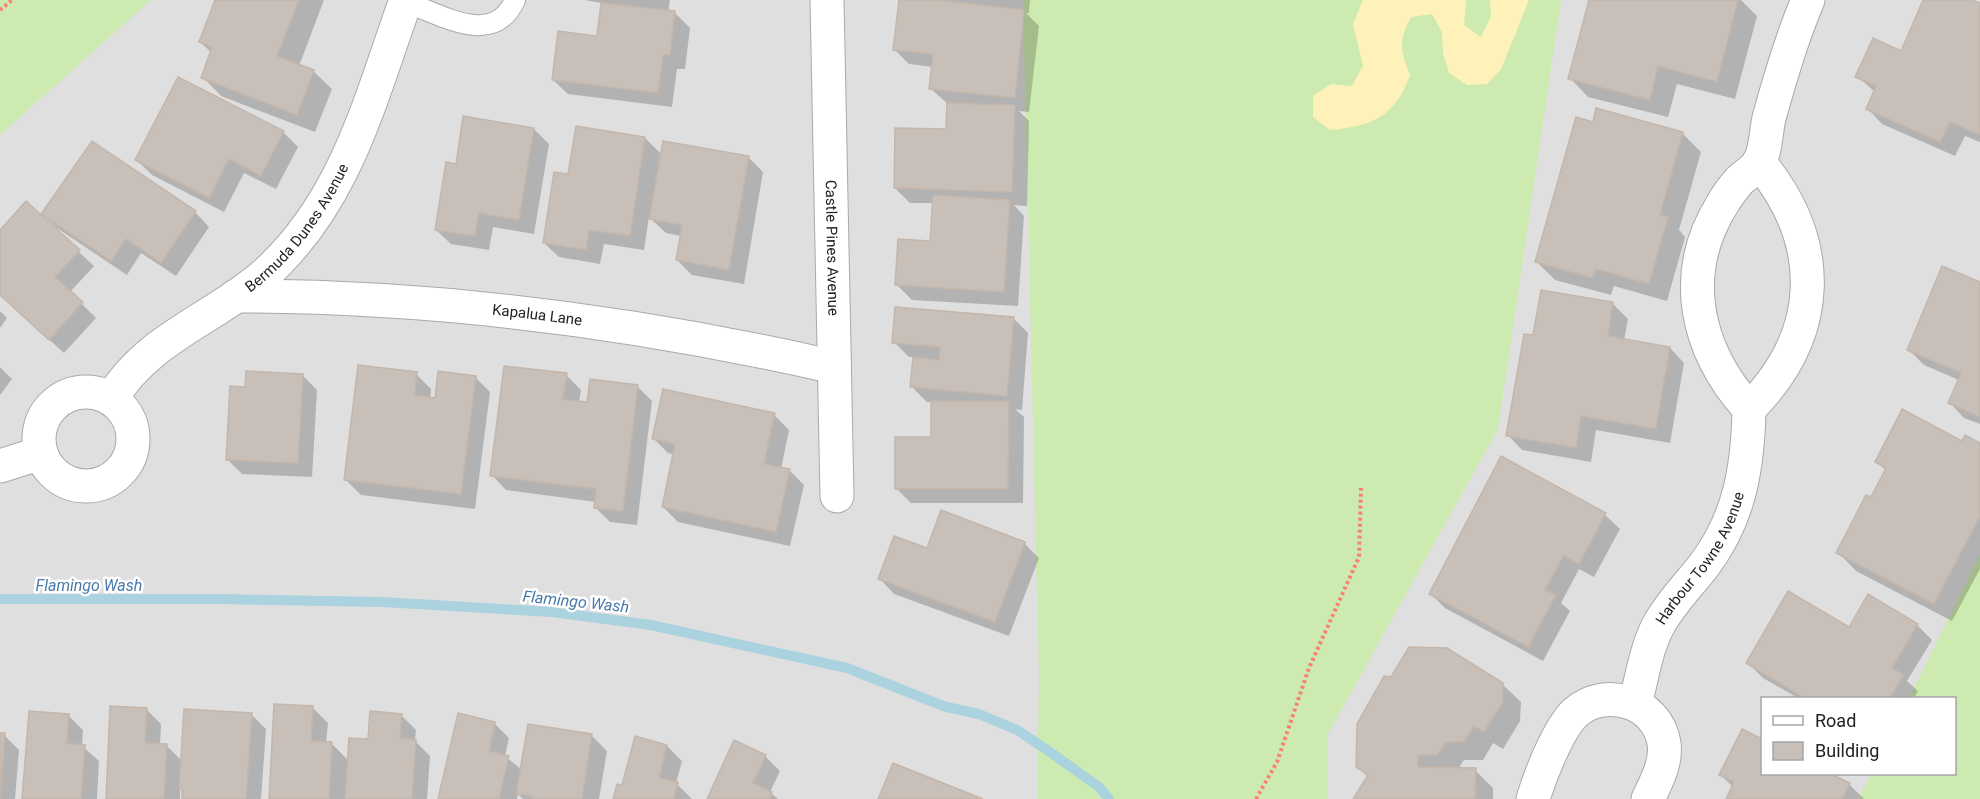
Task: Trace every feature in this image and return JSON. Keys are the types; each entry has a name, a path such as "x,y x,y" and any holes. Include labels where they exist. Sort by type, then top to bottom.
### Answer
{"street":[{"name":"Castle Pines Avenue","path":"827,0 837,496"},
{"path":"1759,162 1778,185 1792,210 1802,237 1807,266 1807,293 1803,319 1795,345 1768,390 1749,409 1730,388 1715,364 1698,311 1697,282 1701,255 1710,228 1722,204 1739,181 1759,162 1778,86 1808,0"},
{"name":"Bermuda Dunes Avenue","path":"112,398 125,376 146,356 236,296 285,255 306,230 335,186 353,148 406,1"},
{"name":"Kapalua Lane","path":"236,296 380,299 509,310 676,333 834,367"},
{"path":"80,391 97,392 112,398 124,410 132,424 134,441 130,457 122,471 109,481 93,486 76,486 61,479 49,468 41,453 39,437 42,420 51,406 64,396 80,391"},
{"name":"Harbour Towne Avenue","path":"1635,704 1657,627 1671,604 1718,545 1735,508 1747,461 1749,409"},
{"path":"0,466 41,453"},
{"path":"1533,799 1564,728 1574,714 1587,704 1603,699 1620,699 1635,704 1649,714 1659,727 1664,743 1664,760 1648,799"}],"lane":[{"path":"406,1 483,27 502,20 509,14 515,0"}],"path":[{"path":"0,10 12,0"},
{"path":"1256,799 1277,762 1309,668 1359,558 1361,488"}],"shaded area":[{"path":"0,0 1980,0 1980,799 0,799"}],"green space":[{"path":"0,0 151,0 0,135"},
{"path":"1023,0 1561,0 1498,429 1328,734 1328,799 1037,799 1039,677"},
{"path":"1980,555 1980,799 1859,799 1871,775 1956,775 1956,697 1909,697"}],"sand":[{"path":"1363,0 1466,0 1464,25 1481,37 1491,17 1490,0 1529,0 1501,69 1487,84 1467,85 1449,73 1443,53 1442,32 1432,14 1411,17 1402,39 1402,52 1410,75 1397,101 1380,117 1370,122 1330,130 1313,117 1313,96 1331,84 1352,86 1363,66 1353,24"}],"building":[{"path":"215,0 299,0 277,56 314,70 297,115 201,78 212,47 199,42"},
{"path":"899,0 938,0 1024,10 1015,98 929,89 933,54 893,50"},
{"path":"1589,0 1738,0 1717,82 1658,66 1650,100 1568,79"},
{"path":"1923,0 1972,0 1980,3 1980,135 1950,122 1940,142 1866,109 1876,86 1855,77 1873,38 1901,51"},
{"path":"601,3 675,11 670,55 663,55 658,93 552,80 558,31 597,36"},
{"path":"178,77 284,131 261,176 229,159 209,198 135,160"},
{"path":"947,103 1015,105 1012,192 894,188 895,128 946,129"},
{"path":"1596,108 1683,132 1660,215 1668,217 1649,284 1596,269 1593,278 1535,262 1576,117 1593,122"},
{"path":"463,116 534,128 519,220 479,213 475,236 435,230 446,162 456,164"},
{"path":"576,126 645,137 630,236 589,230 586,250 543,243 554,172 568,174"},
{"path":"92,141 196,211 161,263 126,239 111,261 41,214"},
{"path":"663,141 749,156 729,270 676,260 682,225 649,219"},
{"path":"933,195 1010,200 1004,292 895,285 898,239 930,241"},
{"path":"26,201 80,250 55,277 83,302 49,340 0,295 0,230"},
{"path":"1942,266 1980,282 1980,417 1948,403 1961,373 1907,350"},
{"path":"1541,290 1613,302 1608,336 1670,347 1656,429 1581,416 1576,448 1506,436 1524,334 1533,335"},
{"path":"895,307 1014,317 1007,396 910,387 913,357 939,360 940,347 892,343"},
{"path":"358,365 417,372 415,395 435,398 438,371 476,376 461,494 344,480"},
{"path":"504,366 567,373 563,399 587,402 590,379 638,385 623,511 594,508 596,489 490,476"},
{"path":"246,371 303,374 298,463 226,460 230,386 245,387"},
{"path":"663,389 775,413 764,464 790,469 776,532 662,507 675,444 652,439"},
{"path":"931,401 1009,401 1008,489 895,489 895,437 931,437"},
{"path":"1902,409 1962,441 1965,435 1980,443 1980,516 1934,604 1836,553 1866,495 1871,497 1886,468 1875,462"},
{"path":"1501,456 1606,513 1579,564 1564,555 1545,590 1556,595 1528,647 1429,594"},
{"path":"941,510 1025,542 995,622 878,579 894,536 927,548"},
{"path":"1788,591 1849,627 1868,594 1918,624 1892,668 1904,675 1891,697 1802,697 1746,663"},
{"path":"1409,647 1447,648 1503,683 1503,702 1484,732 1474,726 1464,742 1446,742 1437,755 1418,755 1418,767 1476,768 1475,799 1353,799 1368,775 1356,767 1357,724 1384,676 1391,677"},
{"path":"274,704 313,706 311,741 332,742 329,799 269,799"},
{"path":"110,706 147,708 145,743 167,744 164,799 106,799"},
{"path":"184,709 252,713 246,799 182,799 182,789 179,789"},
{"path":"29,711 69,714 67,743 85,745 81,799 22,799"},
{"path":"370,711 402,714 400,738 416,740 412,799 345,799 349,738 368,739"},
{"path":"458,713 495,722 489,751 509,756 499,799 438,799"},
{"path":"528,724 592,734 582,799 533,799 533,797 516,794"},
{"path":"1742,729 1761,738 1761,775 1833,775 1850,783 1842,799 1726,799 1734,782 1719,775"},
{"path":"0,733 5,733 0,799"},
{"path":"635,736 667,745 659,778 678,782 674,799 613,799 617,784 622,785"},
{"path":"734,740 766,755 753,783 772,792 769,799 707,799"},
{"path":"893,763 983,799 878,799"}],"waterway":[{"name":"Flamingo Wash","path":"0,599 383,602 552,612 651,625 847,668 946,707 979,714 1017,730 1099,787 1109,799"}]}
